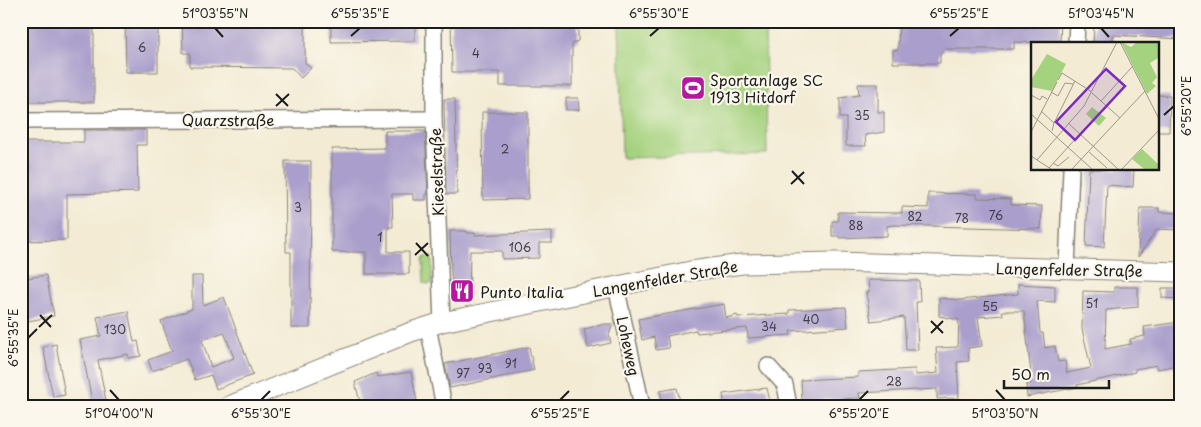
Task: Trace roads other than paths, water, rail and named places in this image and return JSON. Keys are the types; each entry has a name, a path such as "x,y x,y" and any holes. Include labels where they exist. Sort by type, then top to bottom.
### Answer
{"street":[{"name":"Kieselstraße","path":"434,21 435,324 444,406"},
{"path":"1076,42 1077,21"},
{"name":"Quarzstraße","path":"21,121 434,119"},
{"path":"1067,269 1071,170"},
{"name":"Langenfelder Straße","path":"229,406 435,324 691,270 742,264 835,262 1180,272"},
{"name":"Loheweg","path":"616,286 642,406"},
{"path":"768,366 785,385 789,406"}],"place":[{"name":"Sportanlage SC 1913 Hitdorf","path":"693,88"},
{"name":"Punto Italia","path":"462,291"}]}
